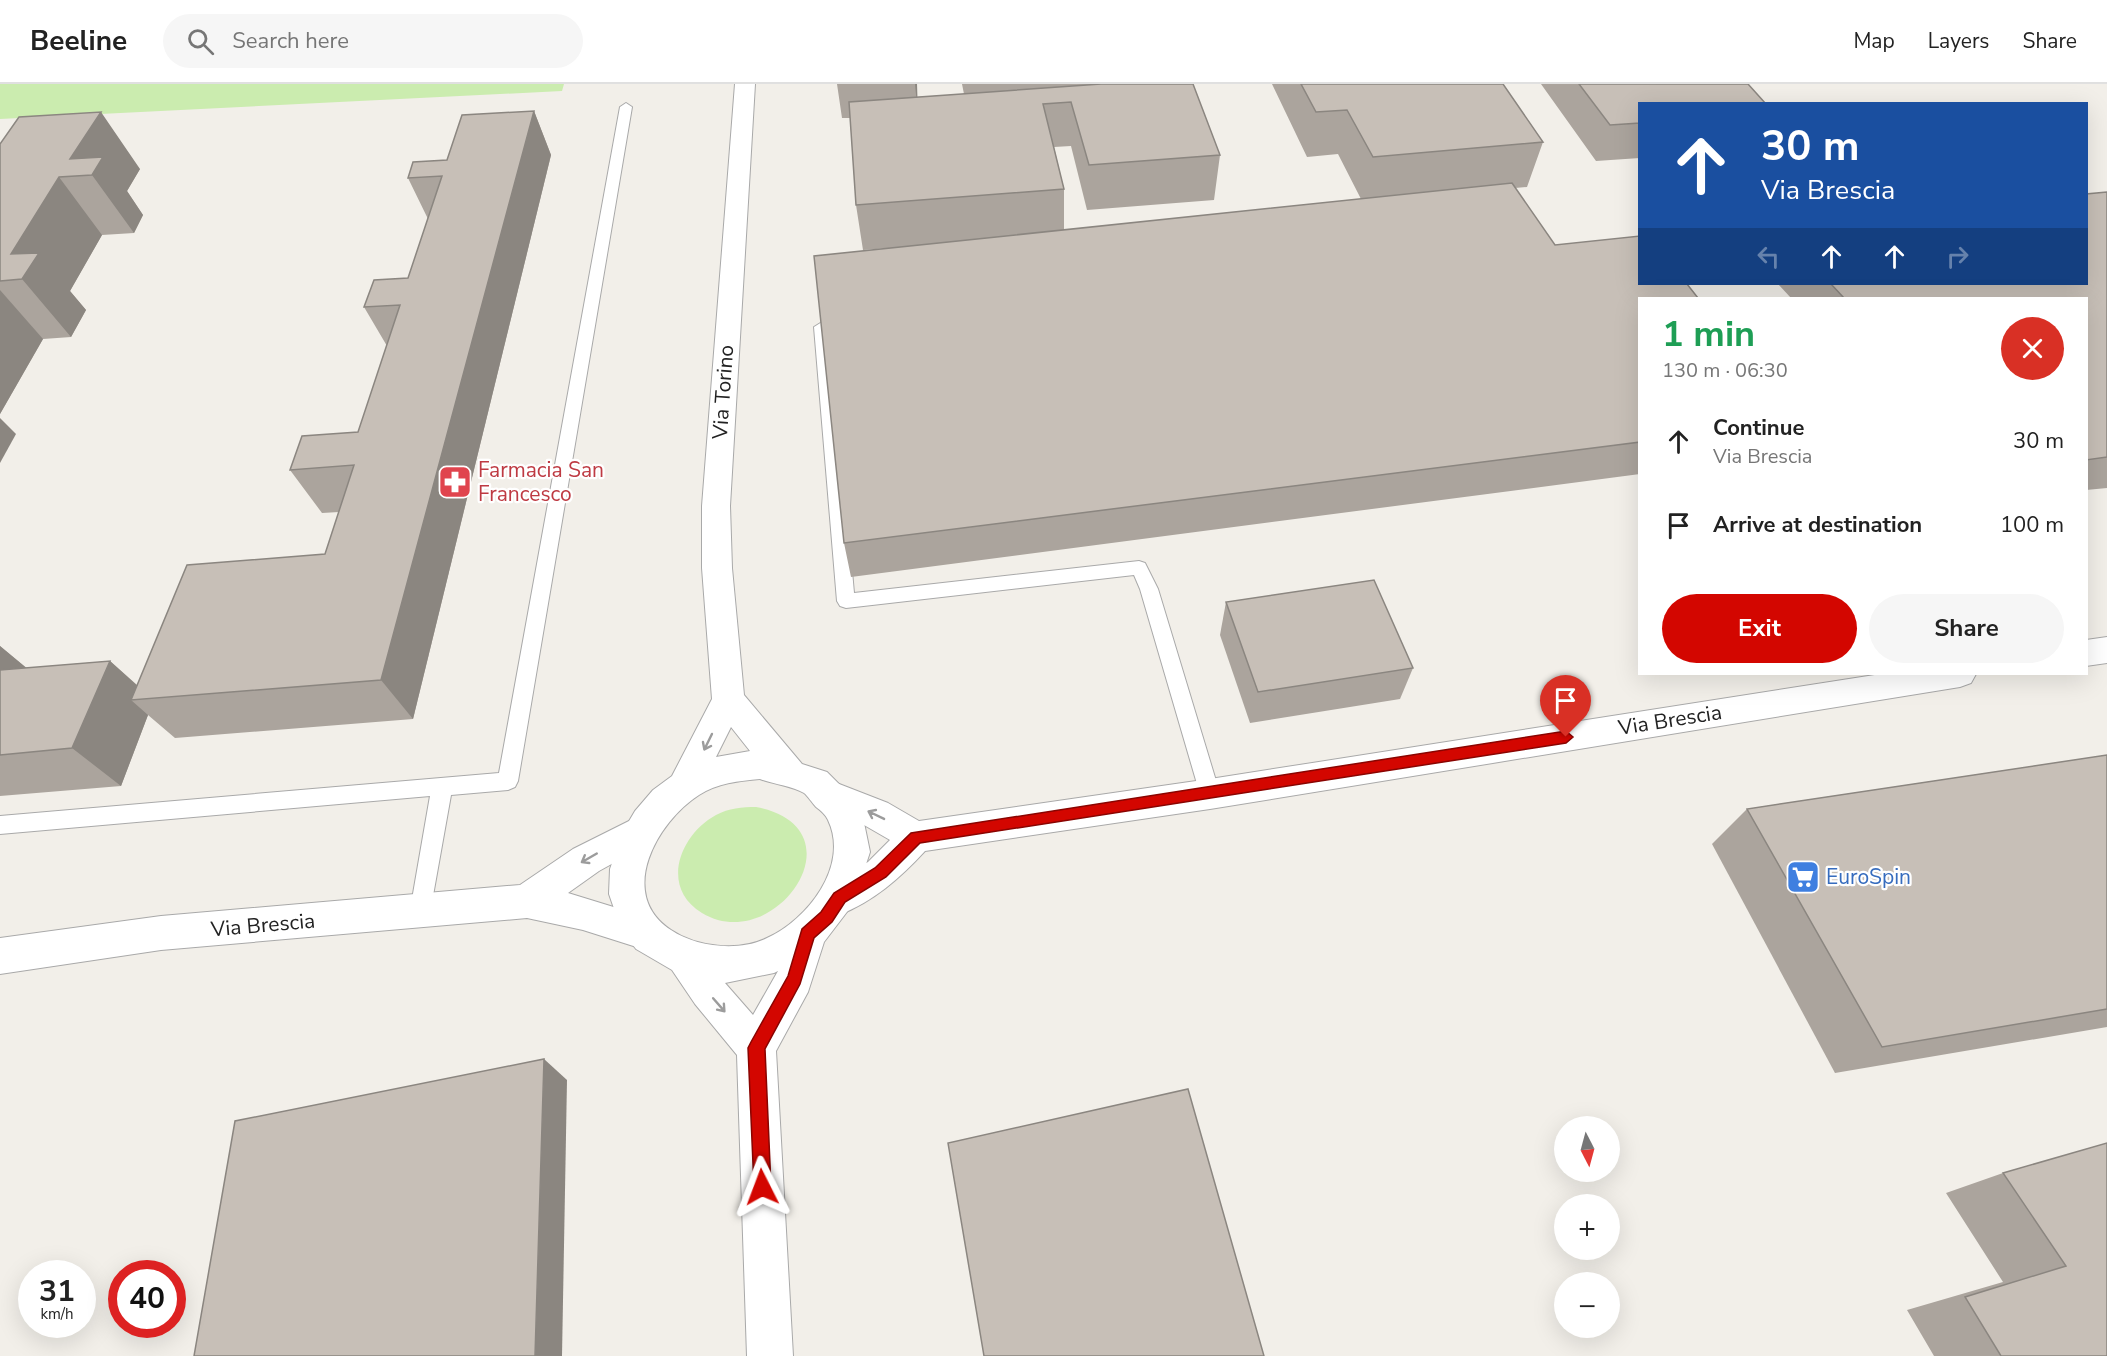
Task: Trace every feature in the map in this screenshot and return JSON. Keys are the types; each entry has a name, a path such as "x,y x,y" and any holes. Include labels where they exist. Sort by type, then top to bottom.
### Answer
{"street":[{"name":"Via Torino","path":"729,699 717,567 716,506 745,84"},
{"path":"2088,653 2107,650"},
{"name":"Via Brescia","path":"916,837 1210,794 1954,675"},
{"path":"685,785 729,699 761,741 788,769"},
{"path":"760,765 788,769 819,783 834,797 844,814 851,833 852,855 849,876 840,898 826,917 787,949 738,964 711,964 686,959 664,948 646,933 634,915 627,893 627,871 633,846 641,830 663,802 685,785 710,773 737,766 760,765"},
{"path":"834,797 876,813 916,837 880,873 840,898"},
{"name":"Via Brescia","path":"526,901 586,860 641,830"},
{"name":"Via Brescia","path":"0,957 161,933 526,901 583,913 646,933"},
{"path":"770,1356 756,1048 795,979 808,934"},
{"path":"686,959 708,991 756,1048"}],"lane":[{"path":"0,825 508,781 626,107"},
{"path":"821,312 846,601 1139,568 1149,589 1210,794"},
{"path":"421,911 442,787"}],"green space":[{"path":"0,84 564,84 562,91 0,119"},
{"path":"756,807 788,819 804,839 806,861 797,884 780,904 757,918 730,922 702,913 689,902 681,890 678,876 679,862 684,848 692,835 716,815 736,808"}],"building":[{"path":"1101,84 1193,84 1220,155 1089,165 1071,102 1043,104 1064,189 856,205 849,102"},
{"path":"1301,84 1503,84 1543,142 1373,157 1347,110 1316,112"},
{"path":"1579,84 1748,84 1764,102 1638,102 1638,123 1610,125"},
{"path":"534,111 381,680 131,700 187,565 325,554 354,465 290,470 302,436 358,432 400,305 364,307 374,280 408,278 442,176 408,178 413,162 447,160 462,115"},
{"path":"101,112 70,159 103,157 92,175 59,177 11,254 39,253 22,279 0,281 0,144 19,117"},
{"path":"1512,183 1555,245 1638,236 1638,285 1688,285 1697,297 1638,297 1638,442 844,543 814,256"},
{"path":"2107,192 2107,457 2088,460 2088,297 1843,297 1832,285 2088,285 2088,194"},
{"path":"1374,580 1413,668 1258,692 1226,602"},
{"path":"110,661 72,748 0,755 0,670"},
{"path":"2107,755 2107,1009 1882,1047 1747,809"},
{"path":"544,1059 535,1356 194,1356 235,1121"},
{"path":"1188,1089 1264,1356 984,1356 948,1143"},
{"path":"2107,1143 2107,1356 2001,1356 1965,1297 2066,1266 2003,1173"}],"place":[{"name":"Farmacia San Francesco","path":"455,482"},
{"name":"EuroSpin","path":"1803,877"}],"route":[{"path":"762,1187 756,1048 795,979 808,934 826,917 840,898 880,873 916,837 1210,794 1566,737"}]}
